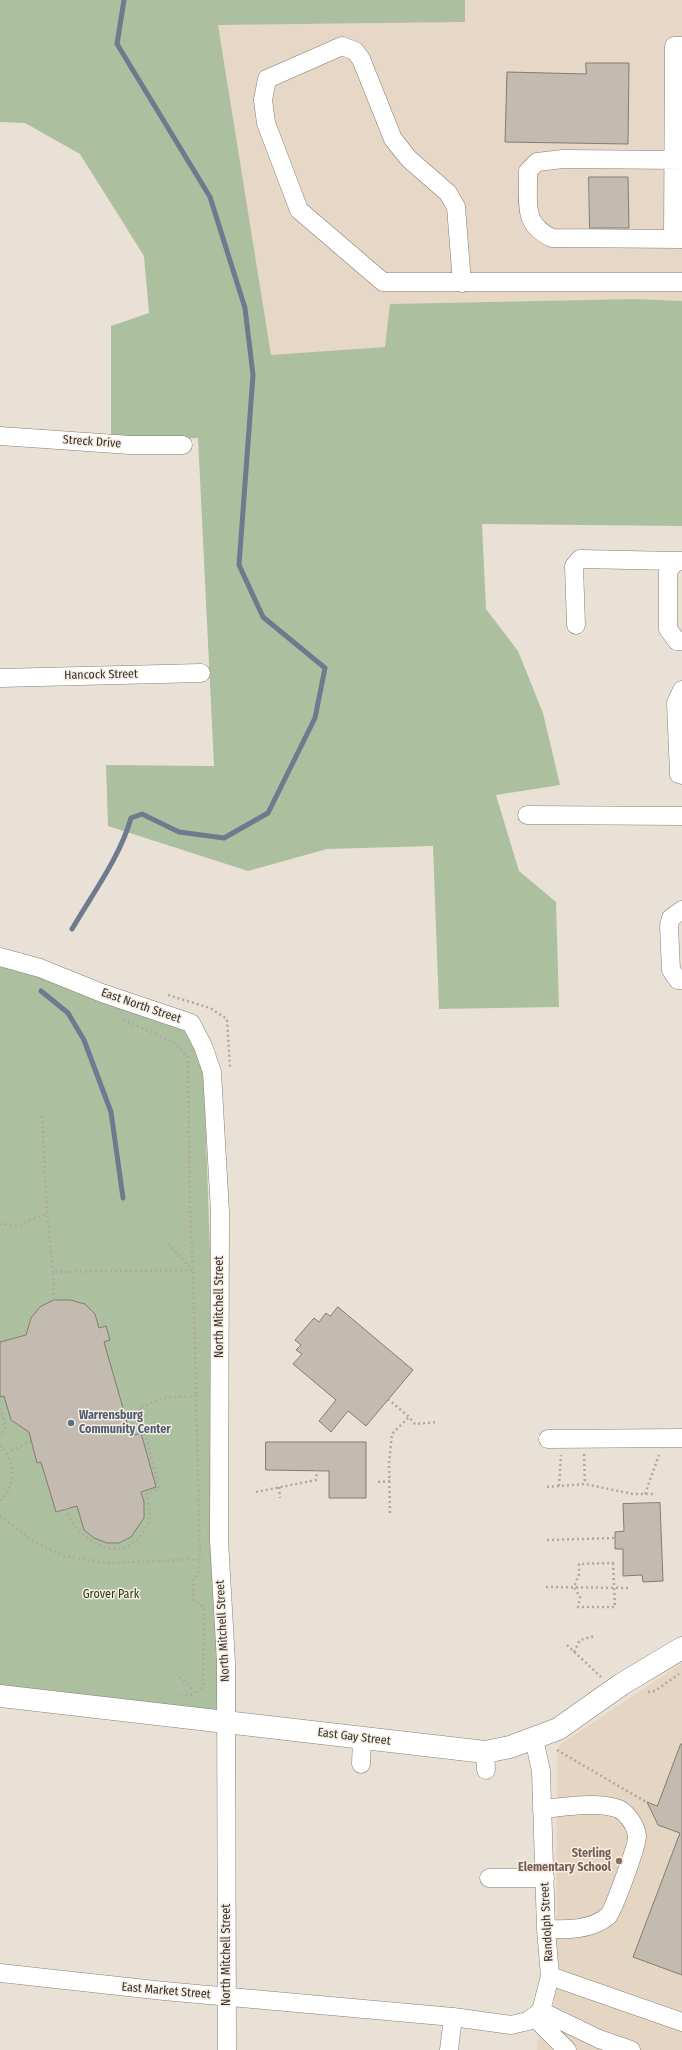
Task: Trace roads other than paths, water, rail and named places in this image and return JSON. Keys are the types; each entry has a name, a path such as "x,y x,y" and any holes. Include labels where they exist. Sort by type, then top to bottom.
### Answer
{"main road":[{"name":"East Gay Street","path":"0,1696 362,1738 485,1761 510,1747 558,1729 615,1689 682,1648"}],"street":[{"path":"462,283 456,207 448,194 409,159 392,139 361,59 356,51 342,46 267,79 263,100 266,122 300,210 383,282 462,283 682,282"},
{"path":"677,160 563,159 537,162 528,171 529,219 539,232 552,238 677,239 677,160 674,46 682,46"},
{"name":"Streck Drive","path":"0,436 130,445 183,445"},
{"path":"576,625 574,566 580,559 679,561"},
{"path":"679,561 668,571 668,629 677,641 682,641"},
{"name":"Hancock Street","path":"0,678 201,673"},
{"path":"679,696 680,775"},
{"path":"527,815 682,816"},
{"path":"682,910 672,918 669,926 671,970 678,980 682,980"},
{"name":"East North Street","path":"0,957 40,968 102,993 191,1023 203,1046 212,1072 220,1212"},
{"name":"North Mitchell Street","path":"220,1212 219,1540 226,1662 227,2050"},
{"path":"548,1439 682,1438"},
{"path":"361,1764 362,1738"},
{"name":"Randolph Street","path":"534,1739 541,1771 546,1929 550,1976 538,2014"},
{"path":"542,1809 602,1805 619,1810 633,1822 637,1837 626,1874 609,1915 600,1921 570,1930 546,1929"},
{"path":"489,1878 545,1878"},
{"name":"East Market Street","path":"0,1973 164,1991 453,2018"},
{"path":"550,1976 682,2022"},
{"path":"449,2050 453,2018 511,2025 528,2022 538,2014"},
{"path":"538,2014 566,2050"},
{"path":"538,2014 599,2039 631,2050"}],"waterway":[{"path":"72,929 113,861 131,818 142,814 179,832 224,838 268,813 315,718 325,668 263,617 239,565 253,375 245,308 210,197 117,44 124,0"},
{"path":"41,991 68,1013 84,1040 111,1112 123,1198"}],"place":[{"name":"Warrensburg Community Center","path":"71,1423"},
{"name":"Sterling Elementary School","path":"619,1861"}],"park label":[{"name":"Grover Park","path":"111,1595"}]}
